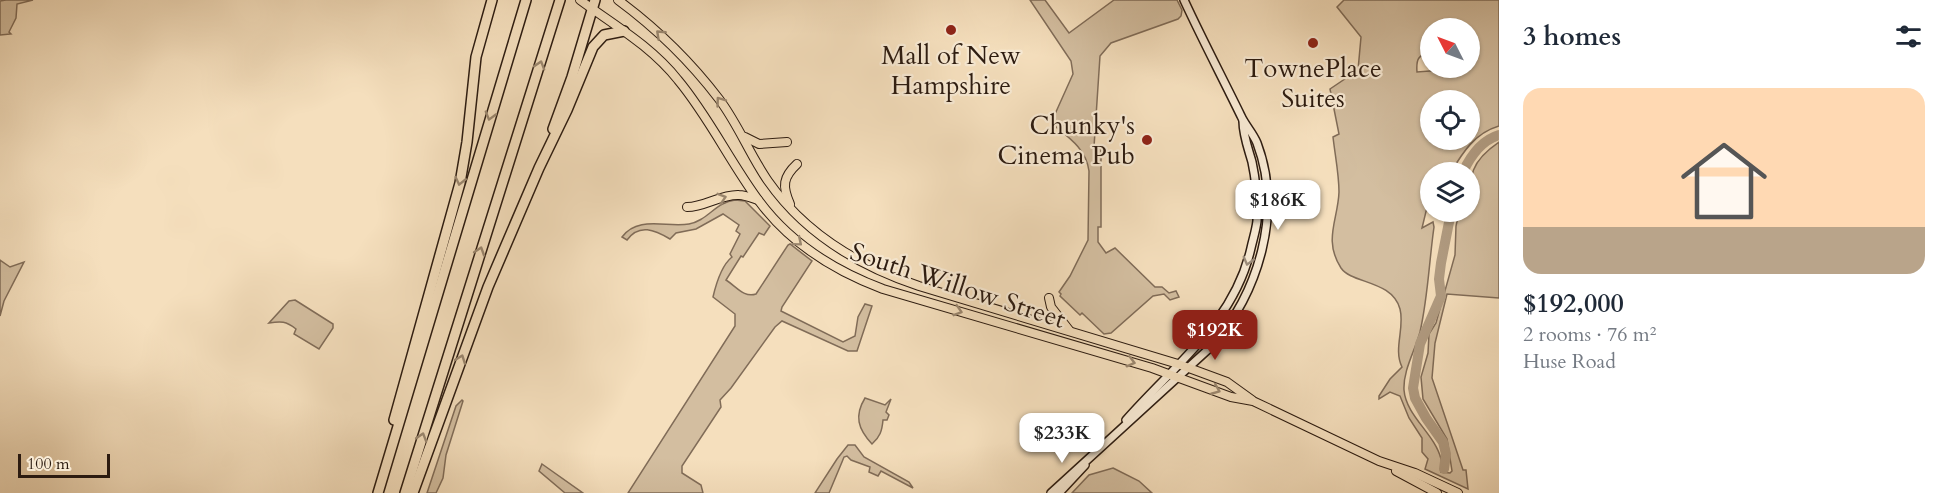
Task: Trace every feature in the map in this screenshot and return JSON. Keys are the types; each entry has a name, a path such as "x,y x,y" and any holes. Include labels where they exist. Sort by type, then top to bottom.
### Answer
{"highway":[{"path":"382,478 397,408 460,183 468,142 476,57 492,0"},
{"path":"378,493 526,0"},
{"path":"405,493 560,0"},
{"path":"539,168 572,77 594,4"},
{"path":"413,493 488,287 593,47 599,38 609,33 624,31"}],"main road":[{"name":"South Willow Street","path":"580,0 594,4 648,49 679,81 758,200 802,245 829,264 858,279 1180,376 1232,397 1253,401"},
{"name":"South Willow Street","path":"618,0 650,25 681,54 718,98 740,131 768,181 793,211 831,244 878,271 919,286 1189,367 1233,386 1253,401 1390,466 1458,493"},
{"path":"740,131 755,143 764,145 786,142"},
{"path":"793,211 785,193 784,183 787,175 797,164"},
{"path":"687,207 704,205 736,195 758,200"},
{"path":"1049,298 1052,309 1070,331"},
{"name":"South Willow Street","path":"1390,466 1410,480 1437,493"}],"street":[{"path":"1110,438 1213,345 1238,311 1254,279 1264,238 1267,202 1266,177 1256,142 1243,121 1184,0"},
{"path":"1059,493 1212,329 1233,299 1248,261 1257,222 1257,191 1243,121"},
{"path":"1051,493 1068,475 1092,456"}],"shaded area":[{"path":"33,0 17,4 16,18 9,32 11,34 0,35 0,1"},
{"path":"1030,0 1045,0 1069,33 1114,0 1177,0 1182,10 1178,19 1111,43 1100,56 1094,147 1101,149 1101,227 1098,227 1098,242 1106,253 1115,248 1155,287 1162,287 1169,293 1176,291 1179,297 1170,300 1164,294 1153,296 1111,333 1104,334 1082,313 1080,315 1060,296 1059,292 1070,276 1088,240 1089,171 1080,149 1051,123 1073,74 1071,61"},
{"path":"1344,0 1499,0 1499,126 1480,135 1480,90 1420,90 1420,150 1466,150 1458,162 1420,162 1420,222 1423,222 1422,228 1433,222 1434,227 1423,319 1407,368 1404,390 1415,417 1438,450 1441,472 1450,473 1452,471 1447,439 1423,399 1421,377 1428,353 1429,334 1436,323 1455,255 1457,222 1480,222 1480,162 1477,162 1499,142 1499,298 1447,294 1435,343 1432,378 1463,470 1466,470 1468,489 1425,469 1428,459 1422,452 1422,438 1409,418 1400,396 1390,392 1379,399 1390,379 1402,367 1399,353 1400,309 1396,300 1389,293 1346,273 1341,268 1333,248 1332,239 1339,192 1333,137 1339,134 1330,89 1358,70 1361,37 1337,7"},
{"path":"735,200 745,201 770,226 764,235 759,233 726,280 744,293 756,294 790,244 812,261 781,311 843,342 855,336 858,317 865,304 872,306 857,351 848,351 782,321 775,327 720,400 721,407 682,466 682,473 701,485 703,493 628,493 735,326 735,314 713,297 720,275 732,257 730,254 740,234 736,231 739,225 723,214 696,229 676,233 670,239 647,230 637,231 627,240 622,237 629,230 644,224 689,224 701,219 722,204"},
{"path":"0,260 10,267 24,262 4,301 0,316"},
{"path":"295,300 333,324 333,328 319,349 294,334 296,329 289,324 269,323 289,301"},
{"path":"865,398 885,405 891,399 886,412 889,415 887,420 883,420 880,434 872,444 863,433 859,422 859,411"},
{"path":"462,400 446,455 443,478 436,493 427,493 456,406"},
{"path":"848,445 855,445 864,457 909,482 913,488 881,471 878,476 869,472 870,467 851,460 847,456 844,457 829,493 815,493"},
{"path":"542,464 583,493 565,493 539,471"},
{"path":"1113,468 1139,481 1152,493 1072,493 1089,475"}],"waterway":[{"path":"1468,162 1487,141 1499,135"},
{"path":"1444,469 1446,454 1443,442 1426,418 1415,398 1413,388 1420,344 1441,296 1439,279 1449,222"}],"place":[{"name":"Mall of New Hampshire","path":"951,30"},
{"name":"TownePlace Suites","path":"1313,43"},
{"name":"Chunky's Cinema Pub","path":"1147,140"}]}
